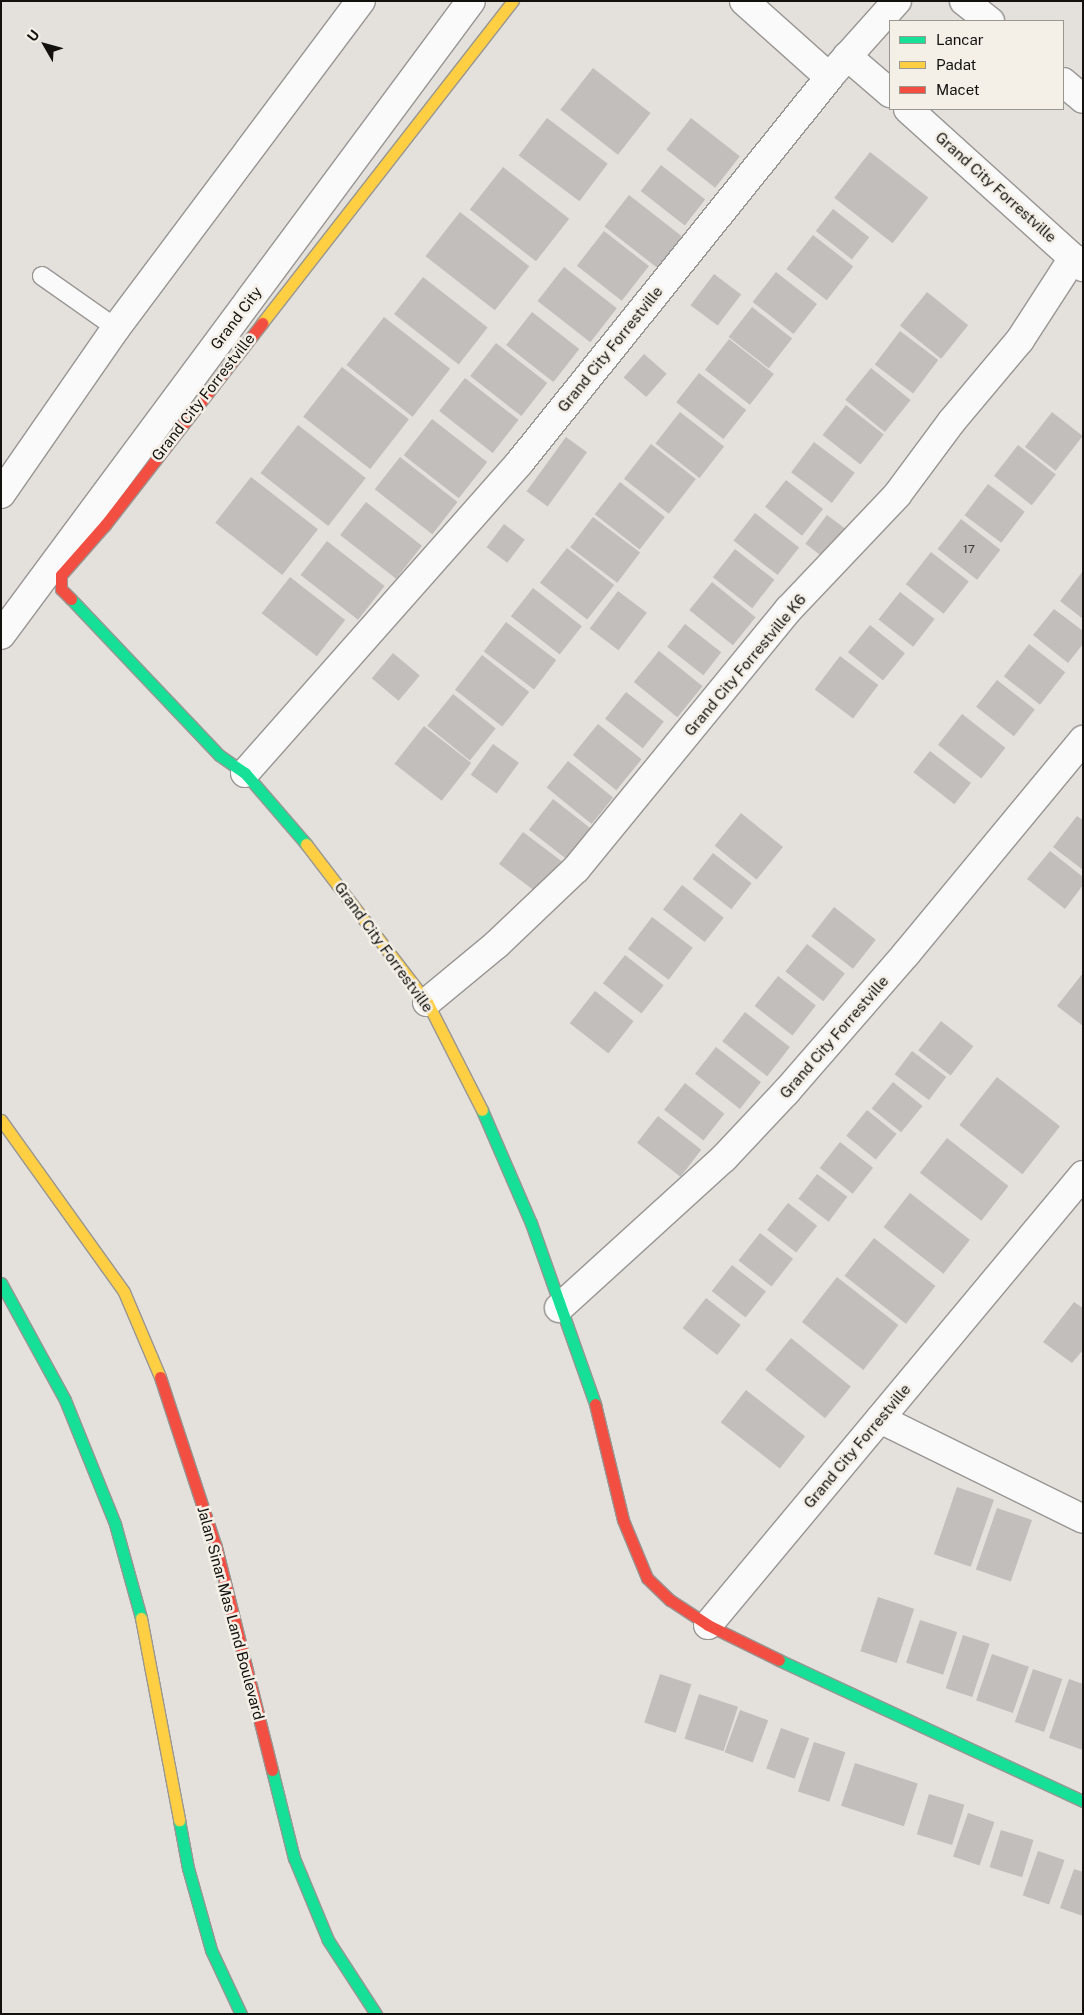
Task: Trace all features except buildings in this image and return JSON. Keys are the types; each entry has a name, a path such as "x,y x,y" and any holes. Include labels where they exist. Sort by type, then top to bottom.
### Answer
{"street":[{"path":"1,494 116,328 361,1"},
{"name":"Grand City","path":"1,635 471,1"},
{"name":"Grand City Forrestville","path":"513,1 105,525 61,575 61,589 153,689 219,756 245,773 331,874 427,1002 487,1120 531,1223 559,1308 593,1394 633,1551 647,1578 670,1600 708,1625 851,1696 1083,1802"},
{"path":"744,1 829,77"},
{"path":"964,1 989,20"},
{"name":"Grand City Forrestville","path":"245,773 520,462 847,56 886,4"},
{"path":"847,56 889,92"},
{"path":"1064,83 1083,99"},
{"name":"Grand City Forrestville","path":"909,110 1078,262"},
{"name":"Grand City Forrestville K6","path":"427,1002 497,944 576,869 789,609 897,495 952,421 1020,340 1078,262"},
{"name":"Grand City Forrestville","path":"559,1308 724,1158 780,1098 906,954 1083,740"},
{"name":"Jalan Sinar Mas Land Boulevard","path":"1,1120 41,1172 124,1292 159,1373 216,1547 294,1858 328,1940 376,2014"},
{"name":"Grand City Forrestville","path":"708,1625 1083,1175"},
{"path":"1,1284 65,1400 114,1524 148,1644 188,1868 211,1950 241,2014"},
{"path":"880,1419 1083,1519"}],"lane":[{"path":"42,276 116,328"}],"traffic: fast":[{"path":"71,599 219,755 245,773 306,844"},
{"path":"482,1110 531,1223 595,1404"},
{"path":"1,1283 65,1400 115,1524 141,1618"},
{"path":"779,1660 1083,1801"},
{"path":"272,1770 294,1858 328,1940 376,2014"},
{"path":"179,1820 188,1868 211,1950 241,2014"}],"traffic: slow":[{"path":"262,323 513,1"},
{"path":"306,844 427,1002 482,1110"},
{"path":"1,1120 124,1292 160,1377"},
{"path":"141,1618 179,1820"}],"traffic: jam":[{"path":"71,599 61,589 61,575 105,525 262,323"},
{"path":"160,1377 216,1547 272,1770"},
{"path":"595,1404 623,1520 647,1578 670,1600 708,1625 779,1660"}]}
